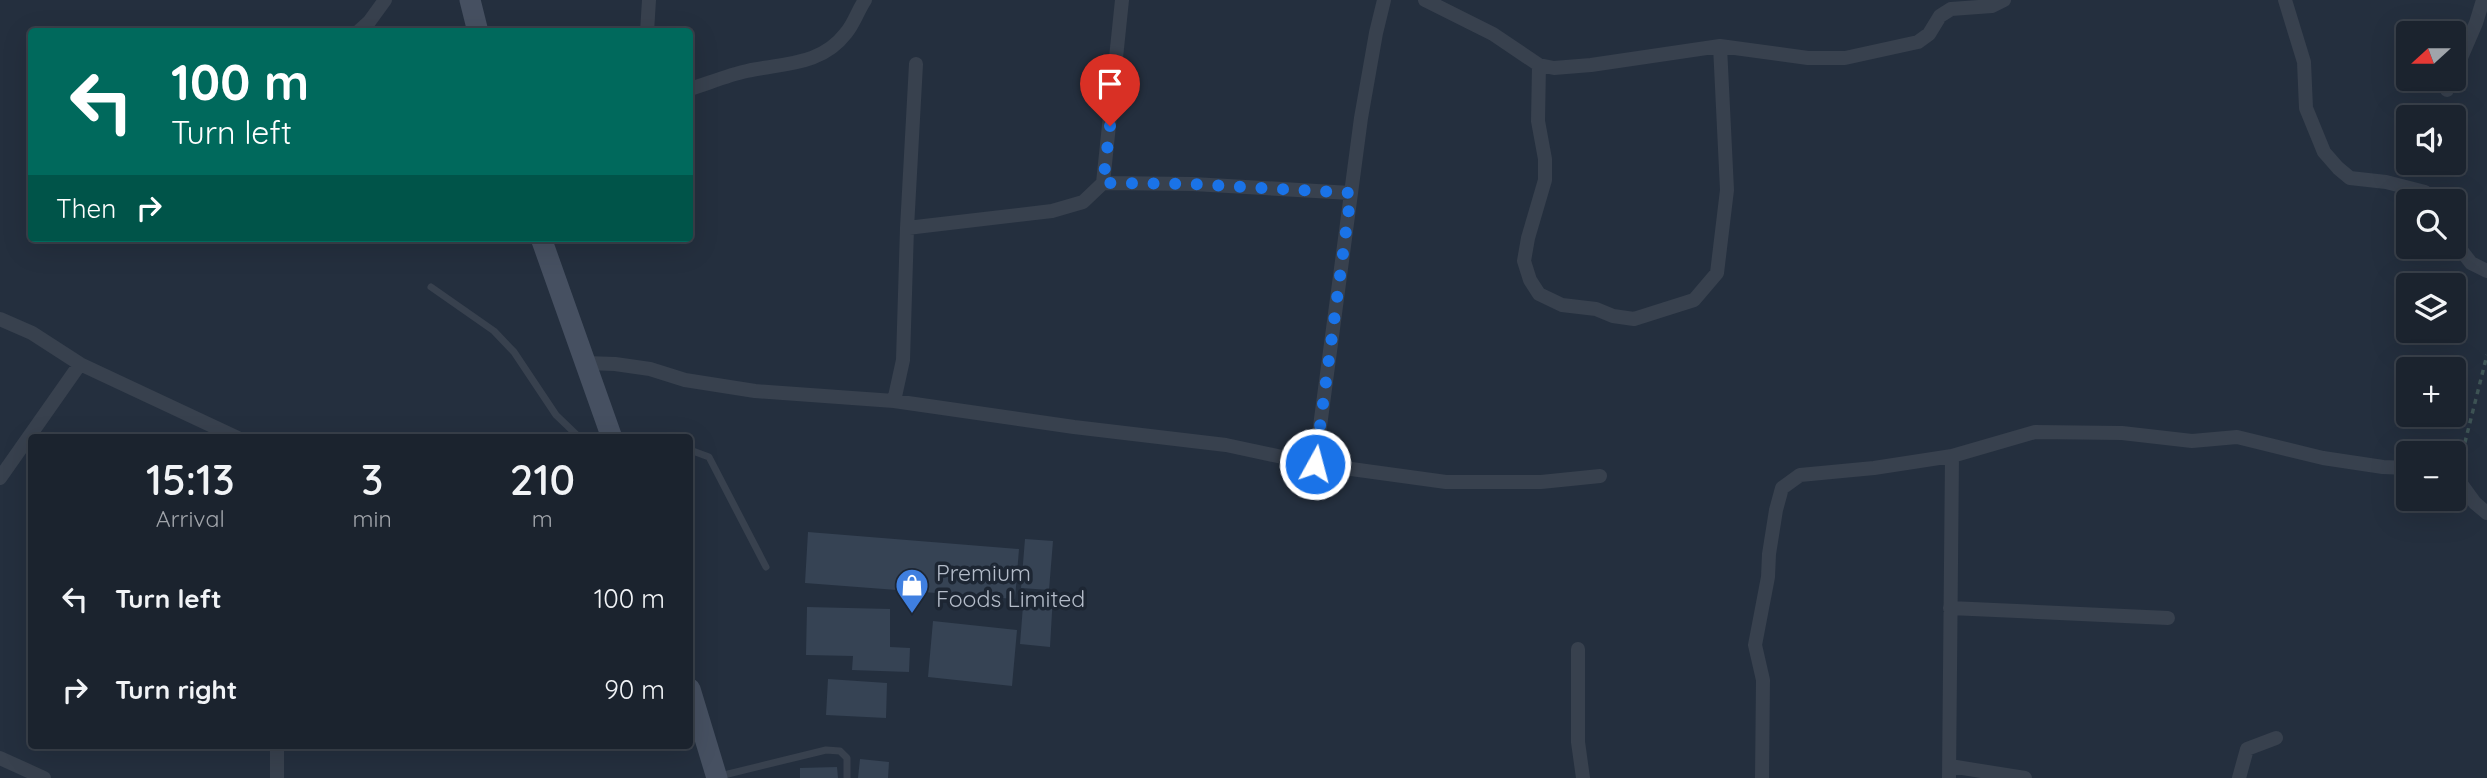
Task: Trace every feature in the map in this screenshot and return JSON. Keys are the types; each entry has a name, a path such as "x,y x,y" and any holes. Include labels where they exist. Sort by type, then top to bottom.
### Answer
{"main road":[{"path":"470,0 477,28"},
{"path":"542,242 611,434"},
{"path":"693,699 717,778"}],"street":[{"path":"362,28 385,0"},
{"path":"647,28 649,0"},
{"path":"693,88 746,71 792,65 815,58 847,33 865,0"},
{"path":"907,229 1052,211 1083,202 1103,183 1122,0"},
{"path":"1315,464 1351,193 1376,33 1384,0"},
{"path":"1426,0 1493,34 1539,65 1553,68 1720,46 1808,58 1845,58 1918,42 1929,34 1944,12 1959,8 1992,6 2004,0"},
{"path":"2285,0 2304,62 2306,108 2324,152 2338,169 2350,178 2386,182 2414,189"},
{"path":"2466,46 2483,0"},
{"path":"1539,65 1538,121 1545,159 1545,180 1524,261 1530,280 1539,294 1562,305 1596,309 1613,316 1634,318 1695,300 1717,273 1727,190 1720,46"},
{"path":"894,401 903,360 916,64"},
{"path":"1103,183 1193,184 1351,193"},
{"path":"2466,257 2471,263 2487,271"},
{"path":"0,320 32,333 80,365 228,434"},
{"path":"586,363 650,369 685,380 755,391 894,401 1074,427 1226,445 1315,464 1446,482 1541,482 1600,476"},
{"path":"31,434 80,365"},
{"path":"1762,778 1763,680 1755,645 1768,577 1776,510 1782,488 1800,475 1874,468 1952,456 2035,432 2122,433 2192,441 2236,437 2323,458 2396,468"},
{"path":"0,478 28,438"},
{"path":"1952,456 1949,772 2025,778"},
{"path":"2466,491 2487,513"},
{"path":"1950,608 2168,618"},
{"path":"1578,649 1578,742 1583,778"},
{"path":"2239,778 2247,749 2276,738"},
{"path":"277,749 277,778"},
{"path":"0,758 44,778"}],"lane":[{"path":"431,287 494,331 514,352 556,415 576,434"},
{"path":"693,451 709,457 766,567"},
{"path":"717,778 826,750 840,751 847,758 847,778"}],"path":[{"path":"2465,441 2487,355"}],"building":[{"path":"808,532 1019,549 1015,599 805,583"},
{"path":"1025,539 1053,541 1049,590 1021,588"},
{"path":"1024,593 1053,595 1050,647 1020,644"},
{"path":"807,607 890,609 890,647 910,648 909,672 852,670 853,656 806,655"},
{"path":"933,621 1017,630 1012,686 928,677"},
{"path":"828,679 887,683 886,718 826,715"},
{"path":"860,759 889,762 888,778 858,778"},
{"path":"837,767 838,778 800,778 800,768"}],"place":[{"name":"Premium Foods Limited","path":"912,615"}],"route":[{"path":"1110,126 1103,183 1193,184 1351,193 1315,464"}]}
